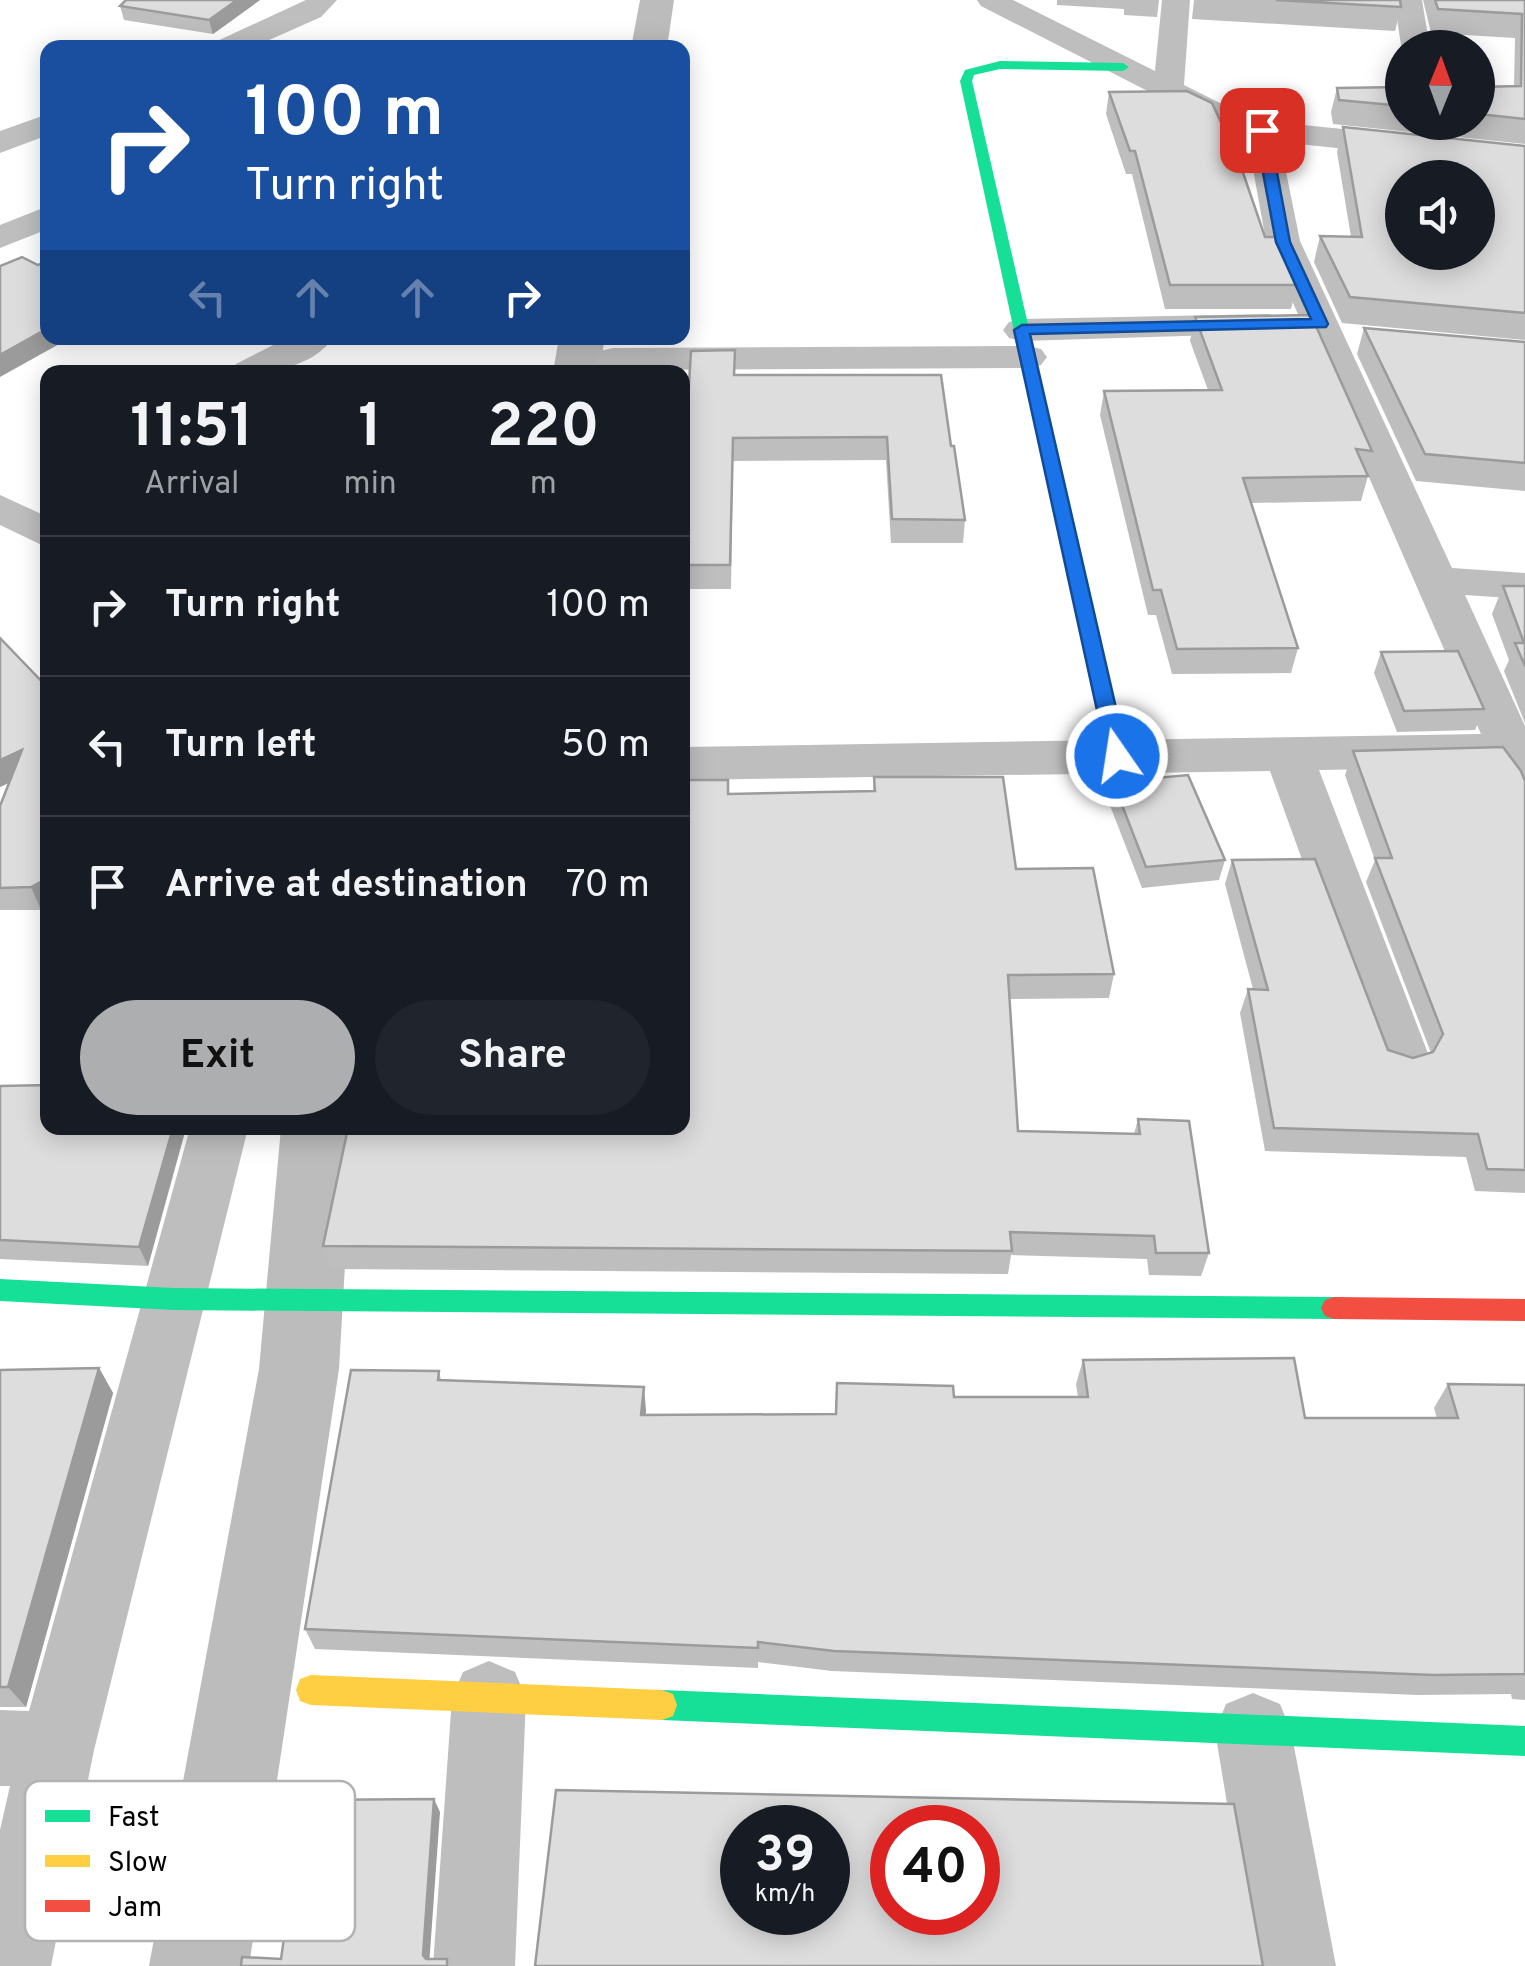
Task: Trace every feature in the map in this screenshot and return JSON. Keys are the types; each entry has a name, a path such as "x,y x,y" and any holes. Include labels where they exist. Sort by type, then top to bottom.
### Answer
{"street":[{"path":"244,40 311,11 322,0"},
{"path":"991,0 1229,120 1262,130 1385,134"},
{"path":"1168,90 1176,0"},
{"path":"1408,0 1412,30"},
{"path":"1117,756 966,80 969,72 1000,65 1123,67"},
{"path":"0,142 40,125"},
{"path":"690,764 1288,753 1520,760 1437,580 1338,334 1283,242 1262,130"},
{"path":"1446,140 1525,158"},
{"path":"0,238 40,220"},
{"path":"613,359 1338,334"},
{"path":"263,365 301,345"},
{"path":"0,508 40,487"},
{"path":"0,508 40,530"},
{"path":"1437,580 1525,586"},
{"path":"1288,753 1401,1056"},
{"path":"25,1781 28,1749 189,1298 217,1135"},
{"path":"0,1290 189,1298 1525,1310"},
{"path":"312,1690 1525,1741"},
{"path":"474,1966 489,1698"},
{"path":"1253,1731 1295,1966"},
{"path":"10,1966 25,1785"}],"building":[{"path":"126,0 237,0 209,20 120,6"},
{"path":"1276,0 1400,0 1401,7"},
{"path":"1435,0 1525,0 1525,119 1495,116 1495,87 1521,86 1522,14 1438,9"},
{"path":"1385,87 1385,104 1339,100 1337,88"},
{"path":"1187,91 1212,103 1239,161 1265,237 1276,237 1297,285 1170,285 1135,151 1130,151 1109,92"},
{"path":"1343,127 1385,131 1385,140 1468,140 1525,146 1525,313 1350,297 1320,236 1362,237"},
{"path":"22,257 40,264 40,332 0,355 0,266"},
{"path":"1311,315 1372,451 1356,449 1368,476 1243,478 1298,648 1177,649 1161,590 1153,590 1104,391 1222,390 1195,317"},
{"path":"1364,328 1525,342 1525,463 1425,454"},
{"path":"735,350 734,375 941,375 965,520 892,519 887,437 733,438 730,565 690,565 691,351"},
{"path":"1503,586 1525,586 1525,666 1515,643 1524,643"},
{"path":"0,638 40,680 40,882 31,887 0,888 0,806 22,750 0,760"},
{"path":"1458,651 1484,709 1404,711 1381,652"},
{"path":"1503,747 1525,781 1525,1170 1487,1169 1478,1134 1274,1128 1248,989 1268,990 1232,860 1315,859 1388,1050 1413,1058 1433,1052 1443,1034 1375,858 1392,858 1353,751"},
{"path":"1188,775 1225,860 1146,867 1113,782"},
{"path":"874,777 1003,777 1016,869 1093,868 1114,974 1008,975 1018,1131 1140,1134 1138,1119 1189,1121 1209,1253 1156,1253 1154,1236 1010,1232 1012,1251 323,1246 347,1135 690,1135 690,780 728,780 728,794 875,791"},
{"path":"40,1085 40,1135 171,1135 139,1247 0,1240 0,1086"},
{"path":"1294,1358 1305,1418 1458,1418 1448,1384 1525,1385 1525,1674 1433,1675 834,1651 758,1642 758,1648 305,1629 351,1370 439,1371 438,1380 644,1387 641,1415 836,1414 837,1383 953,1386 954,1397 1088,1397 1083,1360"},
{"path":"99,1368 8,1687 0,1687 0,1370"},
{"path":"556,1790 1234,1804 1263,1966 535,1966"},
{"path":"434,1799 423,1955 426,1959 447,1959 447,1966 241,1966 242,1957 281,1959 284,1941 355,1941 355,1800"}],"waterway":[{"path":"650,40 657,0"},
{"path":"577,365 581,345"},
{"path":"230,1781 299,1369 316,1135"},
{"path":"199,1966 203,1941"}],"traffic: fast":[{"path":"1030,368 966,81 969,73 1000,65 1123,67"},
{"path":"0,1290 174,1299 1334,1308"},
{"path":"662,1705 1525,1741"}],"traffic: slow":[{"path":"1030,368 1117,756"},
{"path":"311,1690 662,1705"}],"traffic: jam":[{"path":"1334,1308 1525,1310"}],"route":[{"path":"1117,756 1022,330 1321,324 1283,242 1262,130"}]}
